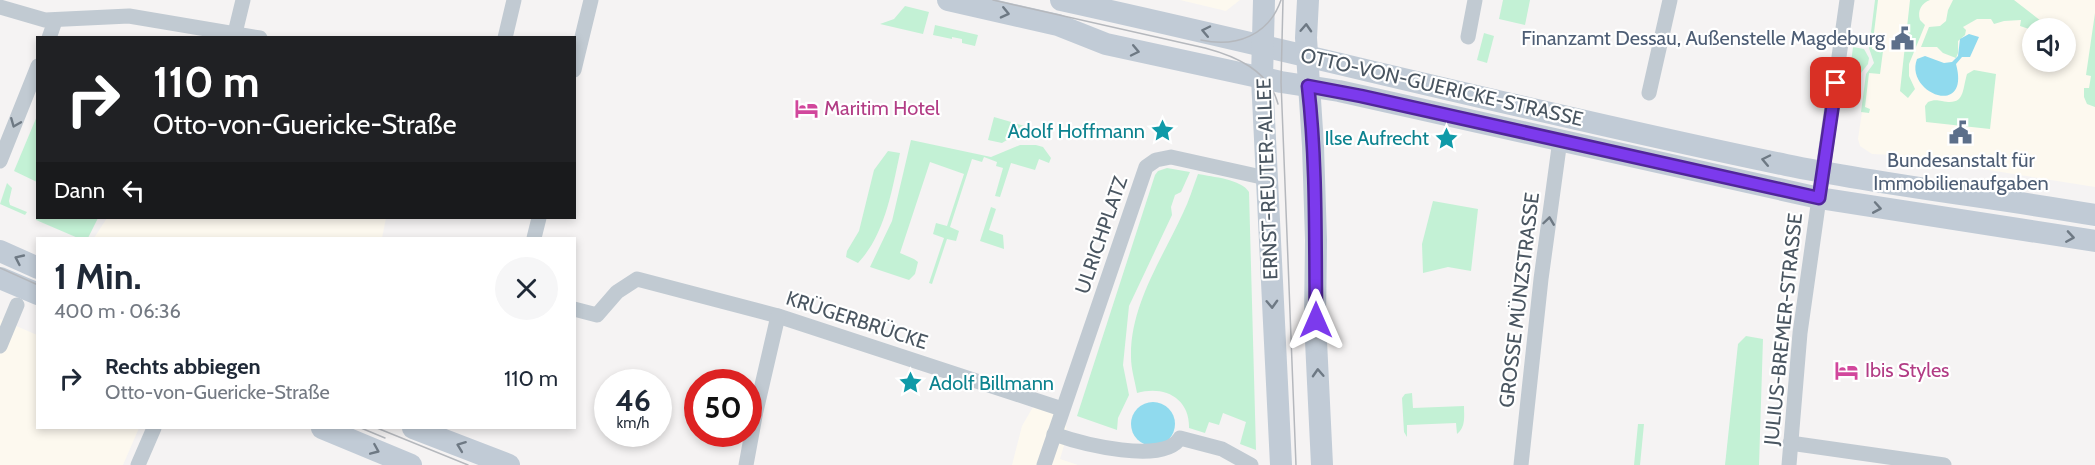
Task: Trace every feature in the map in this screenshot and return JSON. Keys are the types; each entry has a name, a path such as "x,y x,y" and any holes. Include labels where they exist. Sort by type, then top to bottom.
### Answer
{"street":[{"path":"235,33 243,0"},
{"path":"505,36 514,0"},
{"path":"576,62 591,0"},
{"name":"OTTO-VON-GUERICKE-STRASSE","path":"948,0 1058,25 1106,44 1262,78 1339,91 1819,198 2095,241"},
{"name":"OTTO-VON-GUERICKE-STRASSE","path":"1061,0 1263,44 1556,114 1824,171 2095,215"},
{"name":"ERNST-REUTER-ALLEE","path":"1264,0 1262,78 1281,465"},
{"path":"1308,0 1306,56 1314,158 1316,320 1322,465"},
{"path":"1468,37 1475,0"},
{"path":"1649,93 1670,0"},
{"path":"1819,198 1846,0"},
{"path":"0,7 34,18 55,21 129,16 250,36"},
{"path":"50,36 55,21"},
{"path":"1263,44 1281,56 1308,86"},
{"path":"0,161 36,71"},
{"name":"GROSSE MÜNZSTRASSE","path":"1521,465 1541,279 1560,140"},
{"name":"ULRICHPLATZ","path":"1044,465 1146,167 1156,160 1171,157 1257,176 1267,176"},
{"name":"JULIUS-BREMER-STRASSE","path":"1789,465 1800,333 1819,198"},
{"path":"534,237 539,219"},
{"path":"0,250 36,267"},
{"path":"0,278 36,293"},
{"name":"KRÜGERBRÜCKE","path":"576,310 597,315 616,292 637,279 778,316 1062,409"},
{"path":"0,346 17,305"},
{"path":"746,465 778,316"},
{"path":"138,465 154,429"},
{"path":"324,429 411,465"},
{"path":"416,429 509,465"},
{"path":"1054,434 1139,458 1166,453 1175,448 1180,438 1222,449 1251,465"},
{"path":"1790,443 1944,465"}],"shaded area":[{"path":"1180,0 1240,0 1226,11"},
{"path":"1876,0 2095,0 2095,187 1895,155 1872,154 1860,146 1858,139 1867,77 1876,65 1870,46"},
{"path":"106,219 386,219 382,237 95,237"},
{"path":"0,319 36,335 36,429 139,429 123,465 0,465"},
{"path":"1033,407 1065,415 1067,435 1060,459 1078,465 1012,465 1022,426"}],"green space":[{"path":"1503,0 1530,0 1525,25 1499,19"},
{"path":"1875,0 1878,0 1872,49 1883,51 1880,74 1869,73 1865,107 1870,109 1869,113 1861,112 1866,74 1874,63 1869,48"},
{"path":"1910,0 1930,0 1920,10 1920,20 1925,25 1909,64 1909,76 1915,89 1908,98 1900,91"},
{"path":"1953,0 2014,0 2037,18 2022,18 2022,27 2020,26 2021,20 1994,24 1991,19 1977,19 1963,27 1966,30 1965,35 1958,41 1956,58 1943,53 1937,47 1921,47 1929,27 1940,26 1946,21"},
{"path":"905,6 929,12 923,34 880,24 894,19"},
{"path":"2095,13 2095,107 2087,104 2084,88 2089,88 2091,76 2086,75"},
{"path":"935,25 978,35 975,46 962,43 962,39 933,35"},
{"path":"1484,33 1494,36 1487,63 1477,60"},
{"path":"1853,47 1864,49 1869,58 1868,64 1861,73 1850,71"},
{"path":"1974,70 1996,74 1990,129 1926,122 1925,106 1928,102 1936,100 1949,102 1959,99 1967,74"},
{"path":"994,117 1028,127 1002,143 988,140"},
{"path":"36,118 36,182 14,171"},
{"path":"911,140 991,157 1020,145 1036,145 1043,147 1051,158 1049,163 1039,159 1035,170 1011,163 1000,197 995,196 1003,168 996,166 997,162 984,157 982,162 972,159 950,227 959,231 956,241 947,239 932,284 929,283 944,238 933,234 936,223 947,226 964,174 930,162 900,253 918,262 915,274 909,280 870,267 892,221"},
{"path":"888,151 900,153 890,197 875,239 858,263 846,257 847,251 859,231 874,170"},
{"path":"1167,168 1190,172 1181,192 1175,195 1171,207 1172,215 1129,306 1123,365 1129,395 1118,418 1117,430 1077,416 1155,175 1158,171"},
{"path":"1198,174 1233,181 1249,192 1256,450 1240,444 1246,422 1223,413 1219,425 1209,422 1205,433 1189,428 1185,409 1174,396 1157,391 1137,393 1132,370 1132,338 1141,301 1185,208"},
{"path":"7,183 12,188 10,205 27,212 25,215 0,204"},
{"path":"1433,201 1478,209 1471,271 1448,267 1423,273 1422,244"},
{"path":"991,207 996,209 989,230 1003,235 1004,249 980,241"},
{"path":"98,219 88,237 76,237 36,220"},
{"path":"1746,336 1763,339 1759,465 1725,465 1738,344"},
{"path":"1412,393 1413,408 1464,406 1464,421 1460,431 1457,434 1456,423 1407,425 1407,437 1404,432 1402,398 1405,394"},
{"path":"1638,424 1644,424 1640,465 1634,465"}],"water":[{"path":"1969,34 1979,37 1970,57 1962,57 1956,64 1958,81 1954,91 1947,96 1937,95 1928,90 1920,82 1916,71 1917,59 1925,56 1944,63 1952,62 1958,56 1960,39"},
{"path":"1153,402 1169,408 1175,424 1169,440 1153,446 1137,440 1131,424 1137,408"}],"tram line":[{"path":"993,0 1228,55 1259,73 1274,92 1278,104"},
{"path":"1201,40 1227,42 1250,36 1268,22 1276,12 1281,0"},
{"path":"1283,0 1281,82 1296,465"},
{"path":"0,268 36,284"},
{"path":"363,429 385,438"},
{"path":"379,429 468,465"}],"place":[{"name":"Finanzamt Dessau, Außenstelle Magdeburg","path":"1903,38"},
{"name":"Maritim Hotel","path":"806,108"},
{"name":"Adolf Hoffmann","path":"1163,131"},
{"name":"Bundesanstalt für Immobilienaufgaben","path":"1961,133"},
{"name":"Ilse Aufrecht","path":"1447,138"},
{"name":"Ibis Styles","path":"1847,370"},
{"name":"Adolf Billmann","path":"911,383"}],"route":[{"path":"1316,320 1316,240 1308,86 1591,146 1819,198 1836,83"}]}
